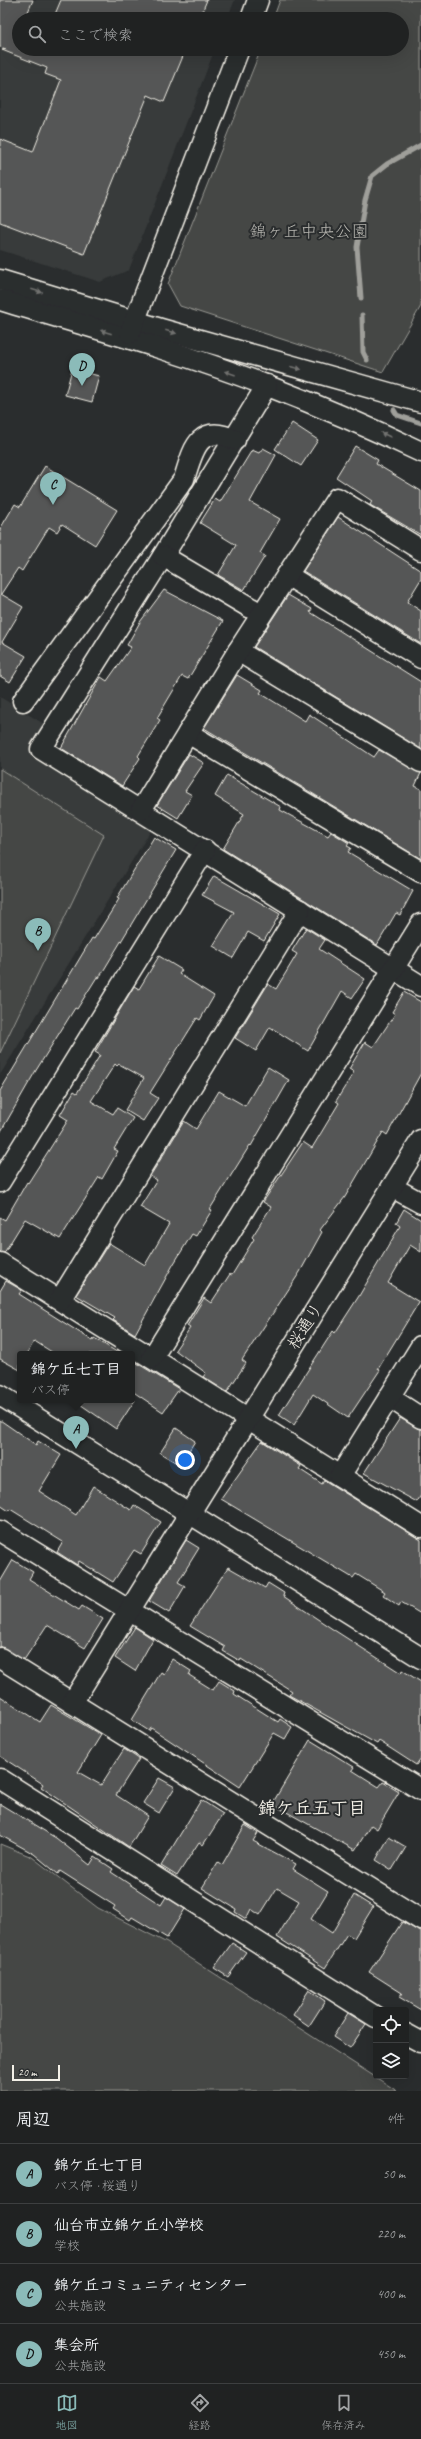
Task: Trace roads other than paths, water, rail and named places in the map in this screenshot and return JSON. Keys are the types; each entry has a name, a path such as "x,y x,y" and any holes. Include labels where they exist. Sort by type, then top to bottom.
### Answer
{"street":[{"path":"254,12 258,0"},
{"path":"131,330 236,56"},
{"path":"0,280 131,330 353,420 421,452"},
{"path":"0,300 131,330 421,402"},
{"path":"267,385 235,440 163,556 41,748 421,986"},
{"path":"23,701 184,479 198,442 207,435 218,434 235,440"},
{"path":"141,810 261,614 337,498 421,550"},
{"path":"163,556 261,614"},
{"path":"286,575 421,658"},
{"path":"238,651 421,762"},
{"path":"188,733 421,872"},
{"path":"0,1182 205,850"},
{"path":"60,1300 300,910"},
{"path":"152,1358 421,924"},
{"name":"桜通り","path":"72,1703 130,1611 247,1418 421,1140"},
{"path":"392,1186 421,1203"},
{"path":"0,1263 421,1527"},
{"path":"340,1476 421,1346"},
{"path":"0,1395 421,1658"},
{"path":"389,1397 421,1418"},
{"path":"0,1532 421,1790"},
{"path":"0,1658 421,1920"},
{"path":"0,1779 373,2014"},
{"path":"409,2036 421,2042"}],"waterway":[{"path":"361,298 357,247 365,200 372,176 387,164 421,145"},
{"path":"362,315 363,352 367,360"},
{"path":"394,410 397,415 421,423"}],"place":[{"name":"集会所","path":"82,386"},
{"name":"錦ケ丘コミュニティセンター","path":"53,505"},
{"name":"仙台市立錦ケ丘小学校","path":"38,951"},
{"name":"錦ケ丘七丁目","path":"76,1449"}],"district":[{"name":"錦ケ丘五丁目","path":"312,1808"}],"park label":[{"name":"錦ヶ丘中央公園","path":"309,231"}]}
